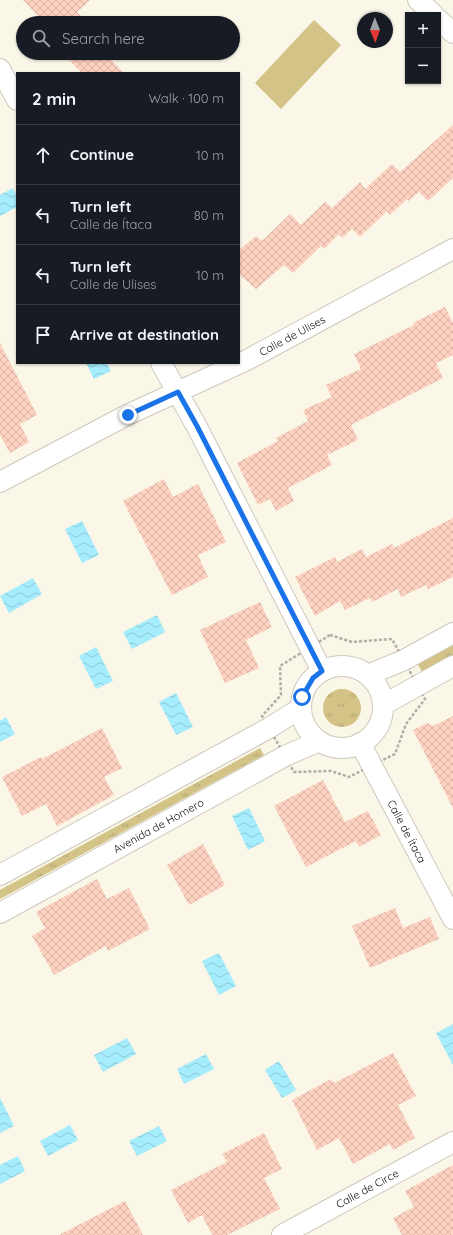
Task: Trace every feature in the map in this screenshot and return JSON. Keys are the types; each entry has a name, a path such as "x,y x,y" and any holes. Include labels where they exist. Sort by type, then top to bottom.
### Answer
{"street":[{"path":"418,0 431,12"},
{"path":"441,22 453,33"},
{"path":"0,69 16,98"},
{"name":"Calle de Ulises","path":"240,363 453,250"},
{"path":"162,364 197,426 322,671"},
{"name":"Calle de Ulises","path":"0,482 128,415 238,364"},
{"path":"368,675 404,660 453,633"},
{"path":"334,666 346,666 358,669 368,675 376,684 381,694 383,705 382,717 377,728 370,737 350,747 328,746 319,741 310,732 303,721 301,708 302,697 306,686 322,671 334,666"},
{"path":"383,705 453,666"},
{"path":"0,875 269,728 301,708"},
{"name":"Avenida de Homero","path":"0,913 285,756 319,741"},
{"name":"Calle de Ítaca","path":"360,743 453,919"},
{"name":"Calle de Circe","path":"282,1235 453,1142"}],"path":[{"path":"330,635 352,642 392,639 404,660 425,699 406,724 395,754 349,777 331,771 294,772 262,716 281,695 280,666 330,635"}],"green space":[{"path":"314,20 341,45 281,109 255,83"},
{"path":"453,643 453,659 424,675 417,663"},
{"path":"342,689 352,692 358,698 361,708 358,718 352,724 342,727 332,724 326,718 323,708 326,698 332,692"},
{"path":"260,748 264,755 0,899 0,890"}],"water":[{"path":"13,188 16,195 16,208 0,216 0,195"},
{"path":"86,364 108,364 111,371 94,379"},
{"path":"82,521 99,555 82,563 65,529"},
{"path":"33,578 42,594 9,613 0,596"},
{"path":"157,615 165,632 132,649 123,632"},
{"path":"96,647 113,681 96,689 79,656"},
{"path":"176,693 193,727 176,735 159,702"},
{"path":"6,717 15,734 0,742 0,721"},
{"path":"249,808 265,841 248,850 232,816"},
{"path":"219,953 236,986 219,995 202,961"},
{"path":"453,1024 453,1065 436,1033"},
{"path":"127,1038 136,1054 103,1072 94,1055"},
{"path":"206,1054 214,1069 184,1084 177,1069"},
{"path":"279,1061 296,1090 282,1098 265,1070"},
{"path":"0,1098 14,1126 0,1133"},
{"path":"70,1125 78,1140 48,1156 40,1141"},
{"path":"159,1126 167,1141 137,1156 129,1141"},
{"path":"18,1156 25,1171 0,1184 0,1165"}],"building":[{"path":"23,0 90,0 77,12 81,16 38,16"},
{"path":"69,60 111,60 123,72 81,72"},
{"path":"453,125 453,178 428,201 419,192 409,201 407,199 390,215 387,211 360,237 352,229 342,238 339,234 324,249 321,246 293,273 284,265 256,289 240,275 240,249 256,236 262,241 290,214 301,225 325,202 332,208 360,182 365,189 392,164 400,172"},
{"path":"445,307 453,323 453,355 436,363 443,378 351,425 358,440 327,455 332,465 288,488 294,501 276,511 270,499 258,505 237,463 278,441 276,438 308,421 303,410 332,397 326,385 361,369 354,354 414,325 413,323"},
{"path":"0,343 37,415 20,424 29,442 10,453 0,435"},
{"path":"164,479 173,497 198,484 226,542 198,555 208,577 172,595 123,501"},
{"path":"453,518 453,577 428,589 426,585 401,597 398,589 372,602 370,598 345,610 340,601 315,616 295,577 335,557 337,562 362,549 366,557 392,544 394,548"},
{"path":"260,602 272,627 246,640 259,668 225,683 200,630"},
{"path":"453,716 453,808 413,730 427,723 433,726"},
{"path":"102,728 122,768 104,777 114,795 57,826 46,804 22,816 2,777 41,757 42,759"},
{"path":"323,780 345,822 368,811 381,835 359,847 356,841 306,867 274,806"},
{"path":"203,844 225,885 189,905 167,865"},
{"path":"97,879 107,899 129,888 150,929 108,951 106,946 54,975 32,936 45,928 36,912"},
{"path":"395,908 403,928 430,917 439,939 370,968 352,926"},
{"path":"393,1053 416,1096 398,1105 415,1138 393,1150 390,1144 353,1164 339,1138 317,1150 292,1100 331,1079 334,1083"},
{"path":"264,1133 282,1169 264,1178 280,1209 227,1235 212,1235 202,1215 188,1223 171,1190 227,1162 222,1154"},
{"path":"453,1165 453,1235 402,1235 393,1218 414,1207 405,1191"},
{"path":"125,1201 143,1235 59,1235"}],"route":[{"path":"128,415 178,392 197,426 322,671 306,686 302,697"}]}
